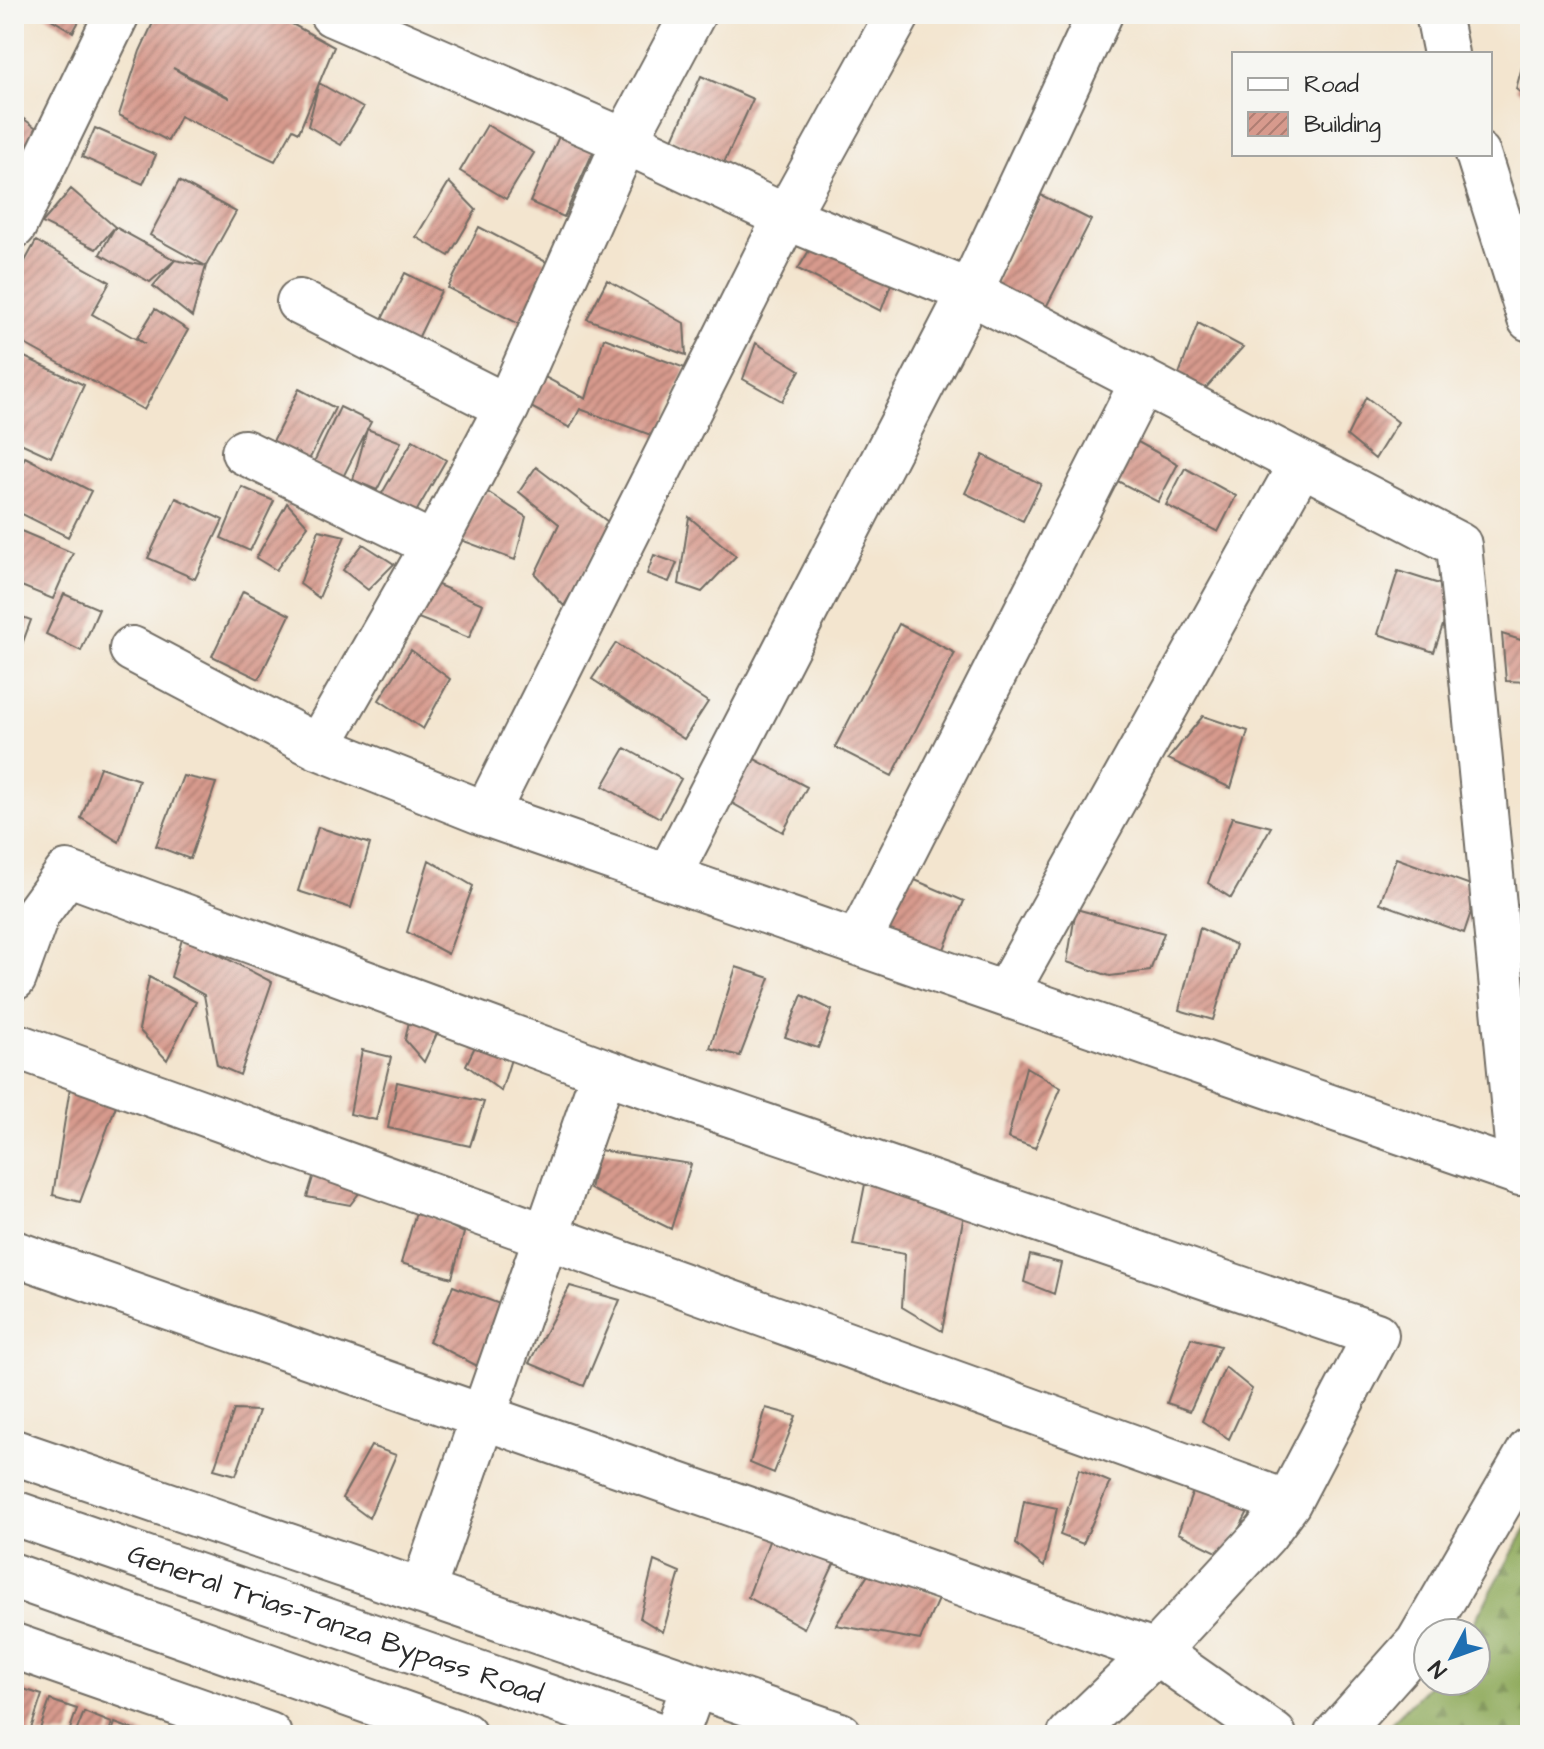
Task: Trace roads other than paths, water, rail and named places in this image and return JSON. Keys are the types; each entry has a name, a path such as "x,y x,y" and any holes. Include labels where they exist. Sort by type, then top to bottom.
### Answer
{"street":[{"path":"14,226 117,14"},
{"path":"132,649 318,747 486,814 1520,1173 1459,545 970,292 786,217 625,141 332,14"},
{"path":"318,747 434,545 507,407 625,141 693,14"},
{"path":"486,814 786,217 898,14"},
{"path":"668,877 970,292 1100,14"},
{"path":"1438,14 1446,52"},
{"path":"1479,156 1527,294"},
{"path":"299,302 507,407"},
{"path":"858,942 1143,381"},
{"path":"244,452 434,545"},
{"path":"1006,993 1301,464"},
{"path":"14,978 25,910 67,873 604,1071 1376,1335 1288,1503 1265,1534 1156,1652 1070,1735"},
{"path":"14,1045 1288,1503"},
{"path":"422,1592 604,1071"},
{"path":"14,1253 1156,1652 1274,1735"},
{"path":"1336,1735 1418,1643 1530,1450"},
{"path":"14,1452 840,1735"},
{"name":"General Trias–Tanza Bypass Road","path":"14,1513 658,1735"},
{"path":"14,1576 464,1735"},
{"path":"14,1646 269,1735"},
{"path":"676,1735 694,1685"}]}
